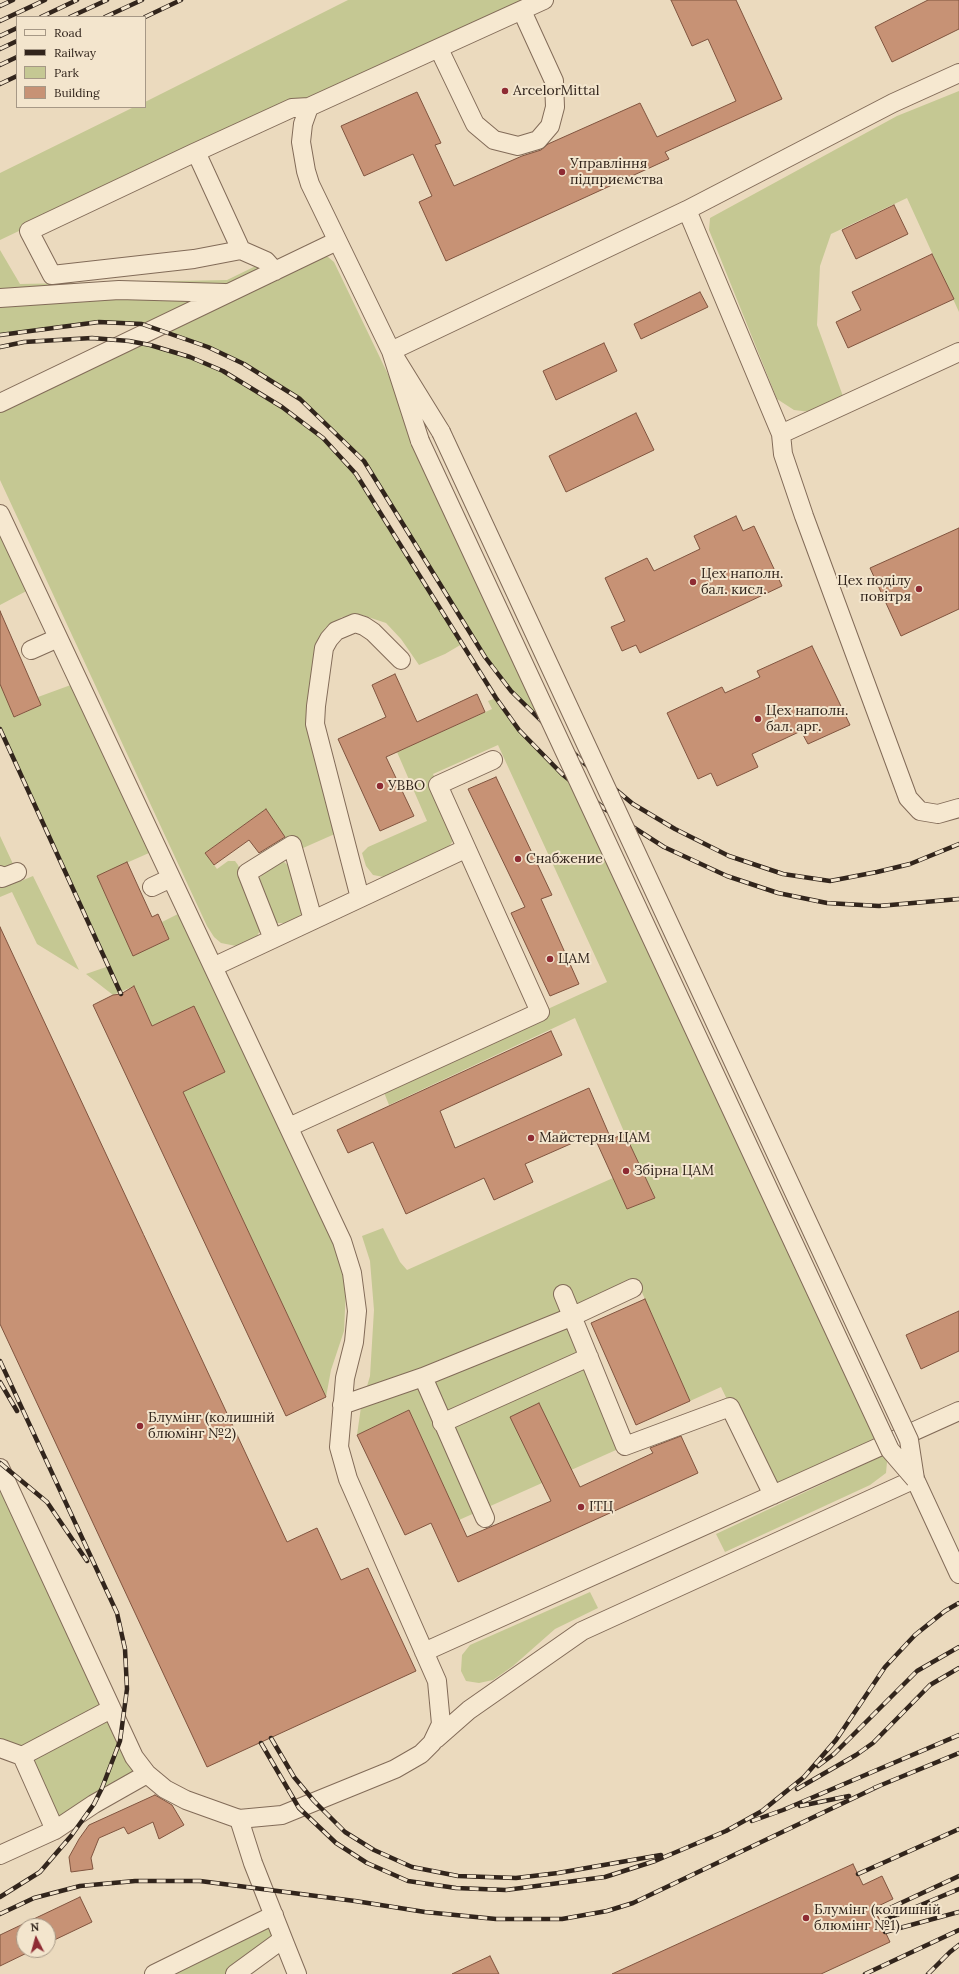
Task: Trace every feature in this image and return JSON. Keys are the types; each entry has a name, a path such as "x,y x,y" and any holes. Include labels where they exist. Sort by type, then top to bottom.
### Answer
{"street":[{"path":"275,271 266,261 241,250 180,261 52,276 29,231 292,108 309,107 544,0"},
{"path":"439,49 475,124 494,140 518,146 538,140 550,126 555,106 554,81 522,10"},
{"path":"391,351 687,210 893,103 959,73"},
{"path":"309,107 303,124 301,142 306,171 337,241 391,351 441,432 909,1440 915,1479"},
{"path":"196,152 241,250"},
{"path":"687,210 781,434 783,454 804,516 908,798 920,811 938,814 959,808"},
{"path":"0,403 337,241"},
{"path":"0,298 119,290 229,293"},
{"path":"391,351 420,441 890,1450 915,1479 959,1574"},
{"path":"781,434 959,352"},
{"path":"1,521 58,638 342,1241 352,1273 357,1311 354,1342 345,1378 339,1447 348,1479 437,1681 441,1709 441,1724 432,1743"},
{"path":"360,898 315,724 324,648 336,631 355,623 364,626 373,632 401,660"},
{"path":"31,650 58,638"},
{"path":"288,1127 540,1012 465,849 438,785 492,760"},
{"path":"273,939 247,873 292,845 313,920"},
{"path":"213,967 465,849"},
{"path":"152,886 171,878"},
{"path":"342,1405 423,1377 571,1317 632,1288"},
{"path":"562,1294 625,1446 730,1407 773,1495"},
{"path":"442,1423 589,1357"},
{"path":"423,1377 485,1518"},
{"path":"424,1652 604,1578 677,1545 773,1495 959,1411"},
{"path":"0,1468 134,1757 147,1774 165,1789 186,1800 239,1819 282,1815 395,1769 421,1754 469,1710 582,1631 915,1479"},
{"path":"22,1756 111,1708"},
{"path":"0,1748 22,1756 55,1830"},
{"path":"0,1855 55,1830 94,1804 147,1774"},
{"path":"239,1819 253,1863 297,1974"},
{"path":"154,1974 274,1915"},
{"path":"235,1974 284,1939"}],"green space":[{"path":"348,0 544,0 219,136 0,240 0,173 132,108 146,108 146,101"},
{"path":"959,91 959,312 907,198 831,234 820,266 817,325 844,399 810,412 794,410 777,399 709,230 710,218 897,116"},
{"path":"0,250 20,284 227,280 266,261 275,271 320,255 328,257 334,262 420,441 559,738 511,691 485,657 364,461 300,400 244,364 208,347 142,324 99,322 0,335"},
{"path":"129,341 150,345 190,357 223,371 282,407 326,442 356,474 462,644 445,654 419,665 401,639 386,623 362,615 342,617 325,628 317,652 311,685 337,833 294,852 266,809 205,853 217,869 228,861 235,861 238,865 262,927 256,938 236,946 221,943 214,937 207,926 0,480 0,403"},
{"path":"10,535 34,587 0,605 0,536"},
{"path":"79,682 158,849 97,876 133,955 169,939 162,922 186,910 347,1267 344,1331 331,1370 326,1397 183,1092 225,1072 194,1006 152,1026 134,986 113,995 86,974 109,966 0,730 0,684 15,717 41,705 38,697"},
{"path":"496,698 519,730 562,774 583,791 887,1443 773,1495 721,1387 690,1401 640,1288 571,1317 625,1446 459,1520 409,1410 357,1435 361,1407 370,1376 374,1310 370,1261 362,1236 383,1228 400,1262 407,1270 613,1178 627,1209 655,1198 625,1134 575,1018 389,1105 381,1085 607,982 498,745 433,774 438,785 453,836 453,841 447,849 384,877 373,875 366,866 362,853 368,847 427,821 397,752 492,709 488,701"},
{"path":"0,836 21,881 33,876 79,970 37,944 12,892 0,897"},
{"path":"279,861 284,862 290,867 303,908 301,914 296,920 288,923 277,923 270,915 256,885 259,878"},
{"path":"884,1455 887,1462 886,1473 870,1485 725,1552 716,1534"},
{"path":"0,1487 147,1774 55,1830 22,1756 0,1747"},
{"path":"590,1592 598,1608 555,1629 513,1666 493,1680 479,1683 466,1681 461,1671 462,1655 470,1645"},
{"path":"274,1915 283,1939 235,1974 154,1974"}],"building":[{"path":"671,0 736,0 782,99 665,152 669,159 446,261 419,202 432,196 413,154 364,176 341,126 417,92 441,143 435,145 454,186 522,156 541,150 548,144 640,103 657,137 736,101 708,39 692,46"},
{"path":"928,0 959,0 959,29 892,62 875,27"},
{"path":"894,205 908,234 856,259 842,230"},
{"path":"932,254 954,299 848,348 836,322 861,310 852,292"},
{"path":"700,292 708,307 641,339 634,324"},
{"path":"604,343 617,371 556,400 543,371"},
{"path":"636,413 654,450 566,492 549,456"},
{"name":"Цех наполн. бал. кисл.","path":"736,516 743,531 754,526 782,586 640,653 636,645 622,651 611,627 625,621 605,578 647,558 654,571 700,549 694,536"},
{"name":"Цех поділу повітря","path":"959,528 959,609 901,636 870,568"},
{"path":"0,611 41,705 14,717 0,684"},
{"name":"Цех наполн. бал. арг.","path":"812,646 850,725 808,744 801,731 752,754 758,767 717,786 711,773 698,779 667,713 722,687 725,693 760,677 757,671"},
{"path":"395,674 417,722 477,694 485,712 386,757 414,816 380,831 338,739 386,717 372,685"},
{"path":"496,777 552,895 541,899 579,984 550,996 511,913 525,907 468,789"},
{"path":"266,809 285,837 259,853 249,840 214,865 205,853"},
{"path":"127,862 152,917 158,914 169,939 133,956 97,876"},
{"name":"Блумінг (колишній блюмінг №2)","path":"0,927 287,1542 317,1528 341,1580 368,1568 416,1671 207,1767 0,1324"},
{"path":"134,986 152,1026 194,1006 225,1072 183,1092 326,1397 286,1416 93,1005 113,995 121,994"},
{"path":"551,1031 562,1055 440,1111 455,1148 589,1088 611,1139 625,1134 655,1198 627,1209 593,1134 525,1164 533,1182 494,1200 484,1178 406,1214 373,1142 348,1153 337,1130"},
{"path":"645,1299 690,1401 636,1425 591,1323"},
{"path":"959,1311 959,1351 921,1369 906,1335"},
{"path":"539,1403 580,1487 653,1453 650,1448 681,1436 698,1473 458,1582 431,1523 405,1535 357,1435 409,1410 467,1537 551,1501 510,1417"},
{"path":"155,1795 172,1805 184,1825 159,1839 153,1822 128,1834 124,1827 99,1838 91,1858 93,1869 71,1872 69,1857 89,1825"},
{"name":"Блумінг (колишній блюмінг №1)","path":"853,1864 863,1885 882,1876 893,1899 874,1908 890,1942 821,1974 612,1974"},
{"path":"80,1897 92,1922 56,1939 56,1918 36,1918"},
{"path":"16,1927 16,1958 0,1966 0,1935"},
{"path":"490,1956 499,1974 452,1974"}],"railway":[{"path":"0,6 13,0"},
{"path":"0,21 45,0"},
{"path":"43,16 77,0"},
{"path":"72,16 107,0"},
{"path":"107,16 142,0"},
{"path":"146,17 181,0"},
{"path":"0,36 16,28"},
{"path":"0,49 16,41"},
{"path":"0,65 16,57"},
{"path":"0,84 16,76"},
{"path":"0,335 99,322 142,324 208,347 244,364 300,399 364,461 485,657 511,691 584,763 633,804 675,829 729,856 783,874 830,881 910,864 959,844"},
{"path":"0,347 24,342 92,338 129,341 150,345 190,357 223,371 282,407 323,438 356,474 496,698 519,730 562,774 605,809 664,847 727,876 778,893 827,903 879,906 959,899"},
{"path":"0,729 121,994"},
{"path":"0,1361 117,1613 125,1649 127,1689 120,1741 102,1788 94,1804 71,1836 40,1872 0,1897"},
{"path":"0,1382 17,1411"},
{"path":"0,1463 47,1502 87,1561"},
{"path":"261,1743 299,1808 336,1843 367,1863 408,1881 456,1888 506,1890 605,1877 655,1861 726,1831 762,1811 804,1777 836,1740 885,1667 915,1635 945,1611 959,1603"},
{"path":"818,1766 834,1754 917,1671 959,1647"},
{"path":"797,1789 856,1755 873,1743 930,1685 959,1668"},
{"path":"752,1821 783,1810 959,1735"},
{"path":"271,1738 294,1777 314,1801 345,1832 374,1850 412,1867 458,1876 516,1878 558,1873 661,1855"},
{"path":"874,1788 959,1753"},
{"path":"0,1914 34,1898 80,1886 135,1881 200,1881 355,1901 425,1912 496,1919 562,1919 607,1911 633,1903 879,1786"},
{"path":"800,1806 849,1796"},
{"path":"858,1874 959,1829"},
{"path":"877,1914 959,1876"},
{"path":"880,1922 959,1889"},
{"path":"885,1932 959,1912"},
{"path":"865,1974 959,1930"},
{"path":"928,1974 959,1945"}],"place":[{"name":"ArcelorMittal","path":"505,91"},
{"name":"Управління підприємства","path":"562,172"},
{"name":"Цех наполн. бал. кисл.","path":"693,582"},
{"name":"Цех поділу повітря","path":"919,589"},
{"name":"Цех наполн. бал. арг.","path":"758,719"},
{"name":"УВВО","path":"380,786"},
{"name":"Снабжение","path":"518,859"},
{"name":"ЦАМ","path":"550,959"},
{"name":"Майстерня ЦАМ","path":"531,1138"},
{"name":"Збірна ЦАМ","path":"626,1171"},
{"name":"Блумінг (колишній блюмінг №2)","path":"140,1426"},
{"name":"ІТЦ","path":"581,1507"},
{"name":"Блумінг (колишній блюмінг №1)","path":"806,1918"}]}
